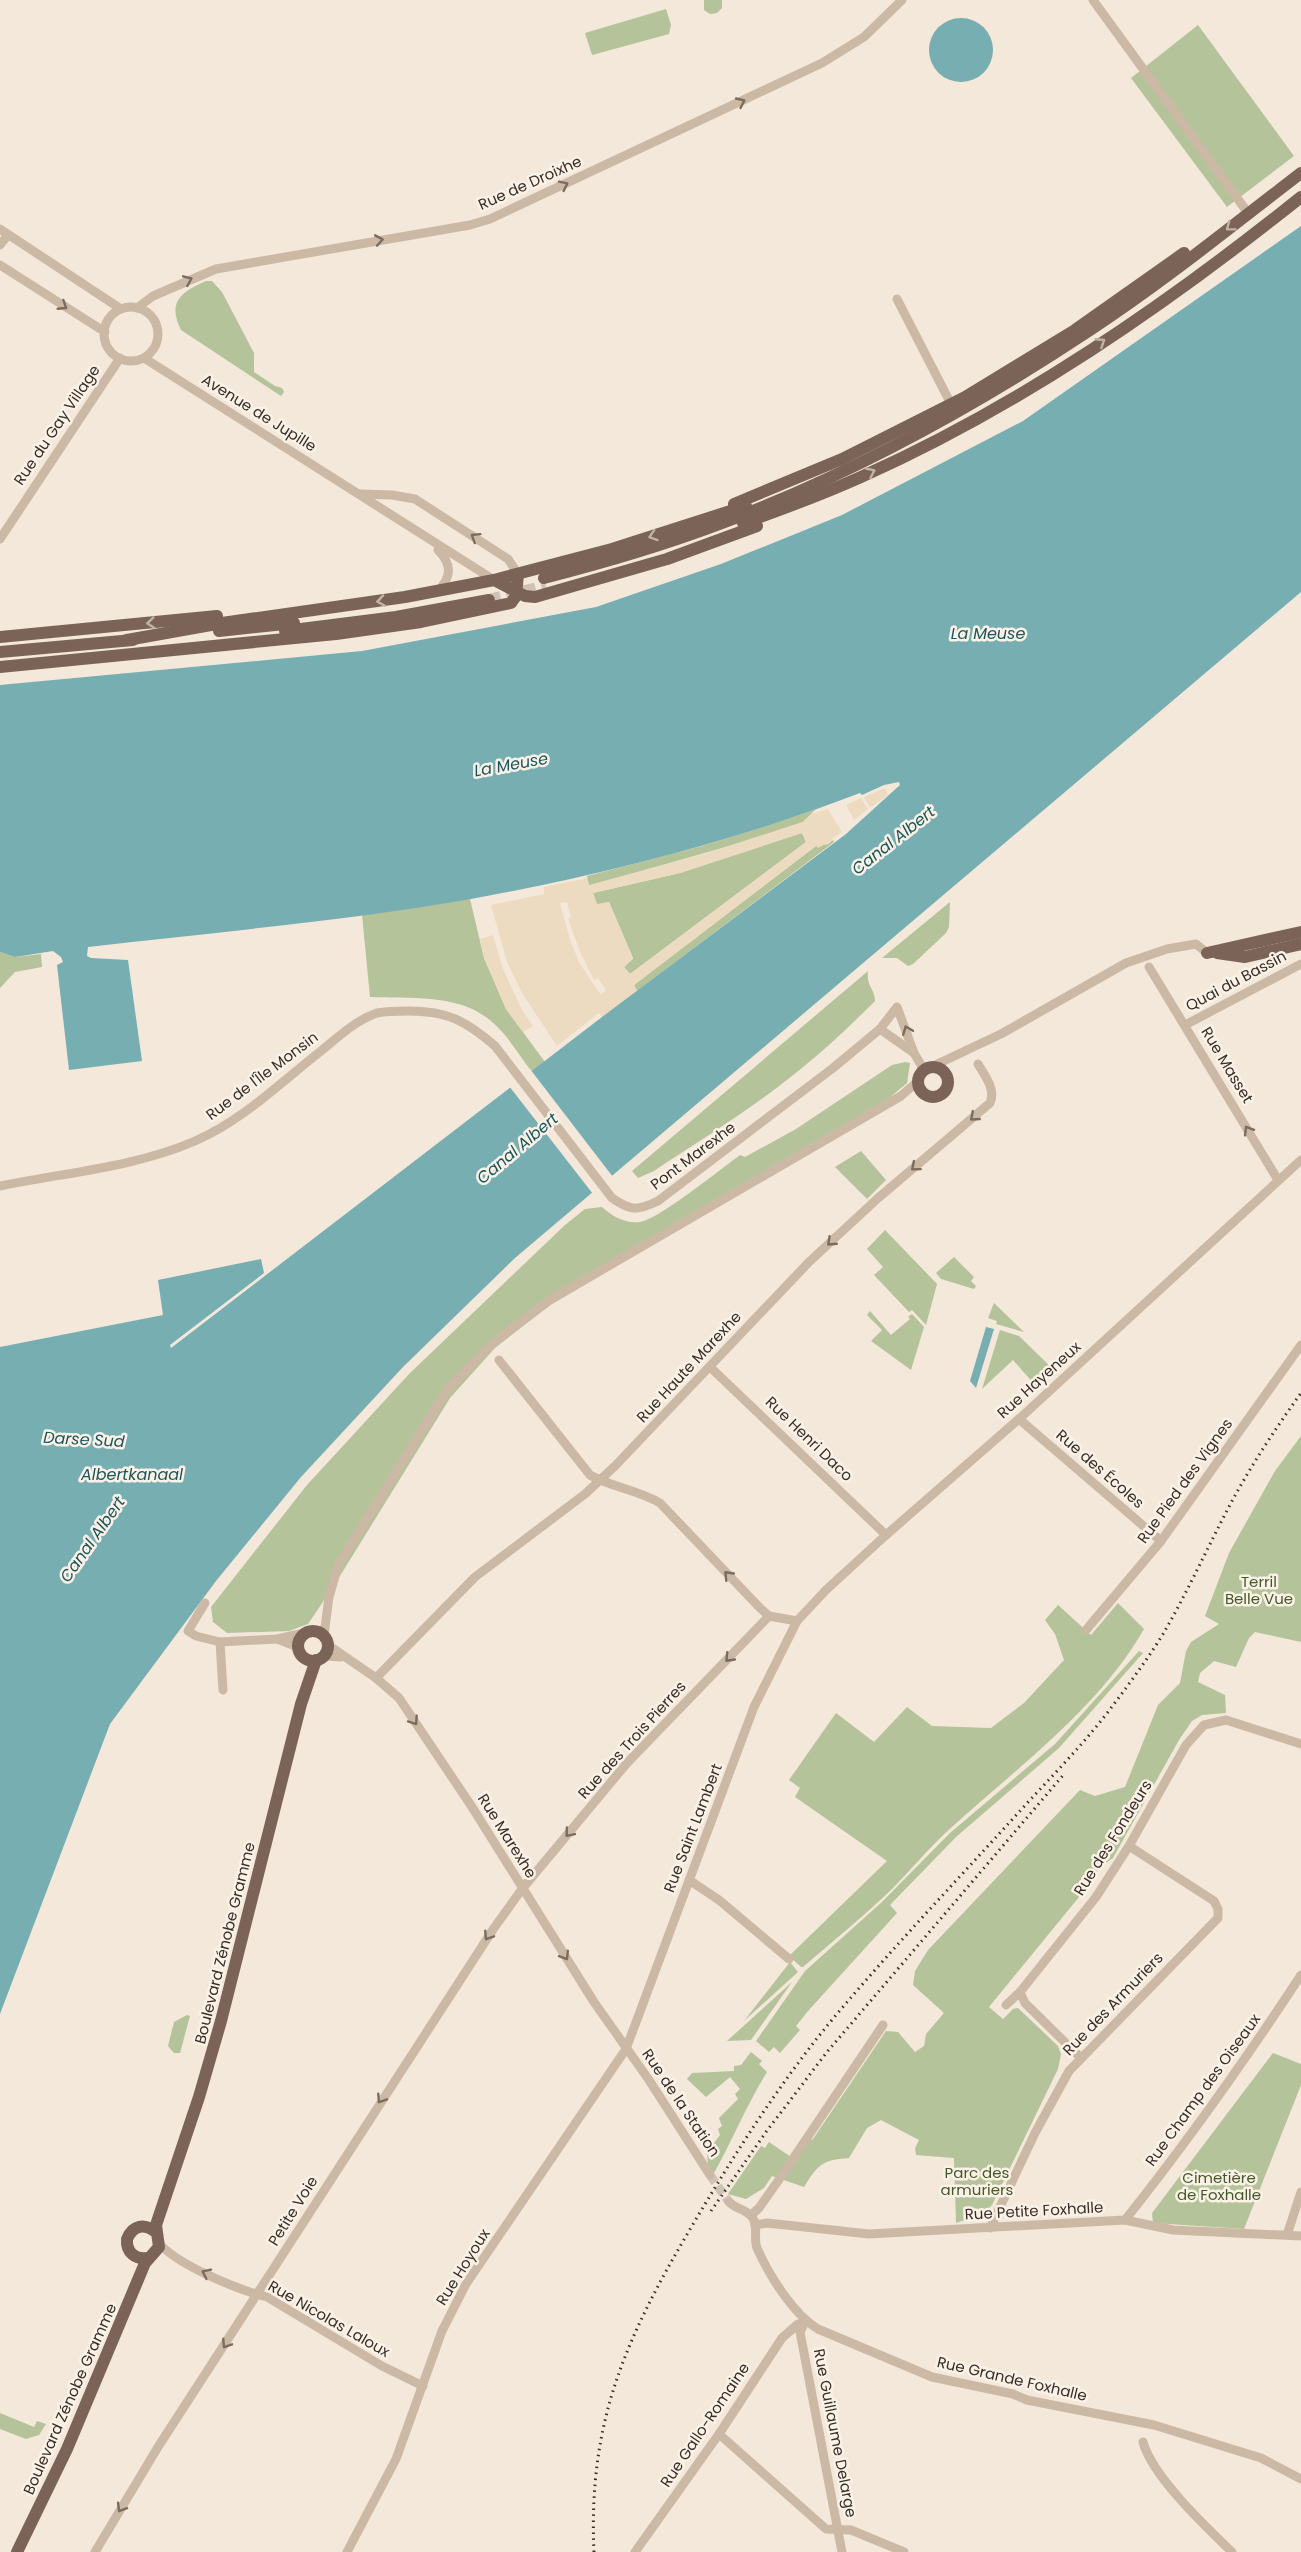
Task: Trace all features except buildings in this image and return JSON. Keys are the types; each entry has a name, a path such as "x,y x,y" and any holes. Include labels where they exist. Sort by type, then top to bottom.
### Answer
{"main road":[{"path":"1301,173 1130,303 980,399 867,458 777,500 718,524 545,582 675,548 817,495 897,460 989,411 1073,360 1173,293 1301,197"},
{"path":"1173,293 1197,271 1250,230 1253,224 1248,213"},
{"path":"127,640 293,612 438,591 494,580 612,549 708,516 842,459 951,404 1075,330 1187,251 1212,241"},
{"path":"708,516 743,507 843,465 867,458"},
{"path":"494,580 525,596 535,597 643,567 755,527 817,495"},
{"path":"0,667 305,638 390,627 510,603 515,599 518,574"},
{"path":"0,652 370,614 488,596 354,623 89,654 0,661"},
{"path":"0,637 232,615 293,612"},
{"path":"1207,953 1301,932"},
{"path":"1207,953 1245,957 1301,944"},
{"path":"315,1631 323,1649 306,1659 298,1647 304,1633 315,1631"},
{"name":"Boulevard Zénobe Gramme","path":"17,2552 68,2449 148,2258 155,2253 158,2237 156,2225 192,2119 221,2020 302,1704 323,1649"},
{"path":"148,2258 134,2256 129,2251 127,2239 133,2229 139,2226 148,2227 158,2237"}],"street":[{"name":"Rue de Droixhe","path":"137,308 153,296 216,269 470,225 490,219 822,63 864,37 902,0"},
{"path":"1093,0 1248,213"},
{"path":"0,245 4,232 121,309"},
{"path":"0,265 105,332"},
{"path":"897,299 951,404"},
{"path":"137,308 152,316 158,331 155,347 144,358 136,360 120,358 108,347 105,332 110,318 121,309 137,308"},
{"name":"Rue du Gay Village","path":"0,539 120,358"},
{"name":"Avenue de Jupille","path":"144,358 430,542 494,580"},
{"path":"358,494 392,495 415,499 508,559 518,574"},
{"name":"Avenue de Jupille","path":"430,542 449,565 447,579 438,591"},
{"path":"323,1649 329,1597 338,1566 448,1389 494,1342 550,1300 901,1096 924,1073 1001,1034 1126,963 1167,949 1196,944 1207,953"},
{"name":"Quai du Bassin","path":"1185,1025 1301,964"},
{"name":"Rue Masset","path":"1149,967 1278,1180"},
{"name":"Pont Marexhe","path":"517,1074 610,1195 622,1205 634,1209 658,1202 833,1068 880,1029 897,1007 910,1036 914,1053"},
{"name":"Rue de l'Île Monsin","path":"0,1186 159,1154 195,1141 229,1123 347,1030 377,1014 399,1011 434,1011 452,1016 495,1046 517,1074"},
{"path":"880,1029 914,1053 924,1073"},
{"name":"Rue Haute Marexhe","path":"376,1678 475,1578 600,1481 825,1247 877,1199 990,1103 993,1096 991,1087 978,1064"},
{"name":"Rue Hayeneux","path":"796,1621 886,1535 1019,1419 1301,1160"},
{"name":"Rue Pied des Vignes","path":"1086,1630 1161,1541 1301,1345"},
{"path":"499,1360 590,1474 600,1481 610,1482 651,1497 660,1503 769,1616 796,1621"},
{"name":"Rue Henri Daco","path":"710,1367 886,1535"},
{"name":"Rue des Écoles","path":"1019,1419 1161,1541"},
{"path":"205,1603 188,1631 196,1636 220,1642 277,1639 304,1633"},
{"name":"Rue des Trois Pierres","path":"522,1889 627,1763 769,1616"},
{"name":"Rue Saint Lambert","path":"626,2049 754,1707 796,1621"},
{"path":"277,1639 298,1647"},
{"path":"220,1642 223,1690"},
{"name":"Rue Marexhe","path":"323,1649 343,1657 376,1678 399,1698 472,1807 522,1889 626,2049"},
{"name":"Rue des Fondeurs","path":"1006,2005 1020,1992 1096,1897 1129,1846 1186,1745 1203,1725 1226,1720 1301,1744"},
{"name":"Rue des Armuriers","path":"990,2228 999,2204 1059,2086 1081,2058 1218,1918 1218,1909 1214,1901 1129,1846"},
{"path":"689,1880 719,1900 789,1959"},
{"name":"Petite Voie","path":"95,2552 158,2447 258,2295 364,2126 522,1889"},
{"name":"Rue Champ des Oiseaux","path":"1125,2220 1174,2157 1263,2034 1301,1975"},
{"path":"1020,1992 1025,2003 1081,2058"},
{"path":"751,2215 759,2208 778,2181 883,2025"},
{"name":"Rue de la Station","path":"626,2049 650,2079 710,2175"},
{"name":"Rue Hoyoux","path":"347,2552 396,2459 442,2331 466,2284 626,2049"},
{"path":"1287,2235 1301,2192"},
{"path":"732,2206 751,2215 755,2225"},
{"name":"Rue Petite Foxhalle","path":"755,2225 767,2223 869,2234 1125,2220 1173,2230 1301,2236"},
{"name":"Rue Grande Foxhalle","path":"755,2225 756,2246 771,2274 806,2322 818,2329 932,2377 1014,2394 1027,2400 1154,2425 1261,2458 1301,2479"},
{"name":"Rue Nicolas Laloux","path":"158,2237 169,2253 190,2265 246,2292 267,2297 382,2366 423,2386"},
{"name":"Rue Gallo-Romaine","path":"635,2552 719,2434 782,2338 798,2324 806,2322"},
{"name":"Rue Guillaume Delarge","path":"806,2322 800,2332 842,2552"},
{"path":"719,2434 826,2529 851,2530 904,2552"},
{"path":"1143,2442 1146,2454 1172,2488 1232,2552"}],"green space":[{"path":"704,0 722,0 722,8 717,13 710,14 704,10"},
{"path":"666,9 671,25 669,34 592,55 585,33"},
{"path":"1198,25 1294,156 1227,207 1131,78"},
{"path":"206,281 212,281 222,292 254,353 254,372 282,388 284,392 281,396 181,330 175,312 179,299 190,289"},
{"path":"815,810 803,822 736,844 589,886 587,876 702,846"},
{"path":"802,833 806,842 630,974 624,967 633,958 609,902 597,905 593,893 680,873"},
{"path":"833,840 834,842 637,991 634,985 816,846 828,844"},
{"path":"470,899 484,958 506,1009 545,1062 532,1072 502,1032 478,1012 464,1006 433,999 370,997 362,915"},
{"path":"950,902 949,927 946,933 913,964 908,966 897,958 882,958"},
{"path":"0,952 15,957 41,954 42,967 15,972 0,988"},
{"path":"868,971 868,980 875,1001 847,1029 807,1064 745,1111 654,1171 638,1178 632,1171"},
{"path":"910,1063 907,1083 855,1127 554,1302 495,1348 450,1398 308,1624 289,1631 227,1633 213,1622 211,1607 307,1485 410,1373 565,1225 585,1209 602,1207 624,1221 640,1222 649,1219 705,1182 740,1155 745,1157 796,1129 892,1065"},
{"path":"861,1151 886,1180 867,1199 835,1167"},
{"path":"885,1230 937,1284 926,1325 912,1310 909,1312 874,1275 883,1267 867,1249"},
{"path":"954,1257 974,1277 971,1281 976,1286 974,1289 941,1279 936,1273"},
{"path":"994,1303 1024,1332 996,1324 997,1321 988,1318"},
{"path":"870,1311 891,1335 910,1319 908,1317 912,1314 924,1327 911,1370 871,1341 882,1330 867,1315"},
{"path":"1000,1330 1019,1336 1055,1371 1037,1387 1013,1360 982,1389"},
{"path":"1301,1436 1301,1642 1255,1632 1249,1638 1236,1667 1214,1661 1200,1673 1198,1682 1225,1695 1226,1713 1202,1715 1192,1721 1113,1858 1100,1867 1079,1897 989,2007 1003,2019 1013,2009 1018,2008 1058,2046 1061,2054 1058,2069 992,2205 983,2214 956,2223 954,2158 916,2155 915,2148 919,2140 881,2120 867,2128 849,2158 832,2160 821,2165 804,2187 772,2176 764,2188 746,2199 728,2194 761,2146 765,2148 769,2142 794,2159 806,2142 813,2139 886,2031 898,2032 915,2052 924,2046 926,2034 944,2013 913,1985 915,1971 928,1950 1080,1790 1095,1796 1125,1787 1158,1705 1180,1683 1186,1651 1191,1642 1219,1624 1205,1616 1229,1553 1275,1471"},
{"path":"1118,1603 1144,1629 1126,1658 1104,1685 1056,1735 944,1834 881,1899 801,1967 789,1956 887,1861 795,1797 800,1788 789,1780 836,1713 874,1742 907,1707 932,1726 991,1728 1024,1703 1064,1660 1055,1634 1045,1620 1058,1605 1091,1635"},
{"path":"1139,1651 1143,1653 1059,1748 956,1837 890,1905 897,1913 808,2011 796,2026 800,2030 780,2053 774,2047 769,2052 756,2041 805,1971 882,1902 950,1833 1055,1744"},
{"path":"790,1962 798,1972 744,2021"},
{"path":"792,1982 751,2040 727,2041"},
{"path":"187,2015 190,2016 180,2053 174,2053 168,2046 174,2022"},
{"path":"751,2052 762,2061 759,2064 767,2072 714,2173 708,2164 707,2152 720,2135 718,2129 722,2126 719,2118 738,2099 735,2094 740,2089 730,2077 706,2097 687,2079 692,2073 734,2071 734,2066 741,2065"},
{"name":"Cimetière de Foxhalle","path":"1273,2053 1301,2064 1301,2085 1244,2229 1153,2223 1152,2213"},
{"path":"0,2413 34,2427 37,2421 46,2424 39,2435 26,2439 0,2429"}],"shaded area":[{"path":"885,788 888,795 870,808 864,797"},
{"path":"861,798 868,809 854,820 846,805"},
{"path":"828,809 842,832 833,840 809,851 634,985 637,991 602,1017 599,1013 557,1046 522,993 507,962 491,905 544,894 544,887 587,878 589,885 707,853 803,822 811,814","holes":["802,833 806,842 630,974 624,967 633,959 609,902 597,904 593,893 680,873","567,902 571,917 568,919 580,952 594,980 598,978 606,990 601,995 580,964 570,940 560,903"]},
{"path":"493,935 503,969 522,1010 533,1026 523,1032 506,1009 484,958 480,939"}],"water":[{"path":"961,18 973,20 984,27 991,38 993,50 991,62 984,73 973,80 961,82 949,80 938,73 931,62 929,50 931,38 938,27 949,20"},
{"name":"La Meuse","path":"1301,226 1301,592 515,1258 403,1367 301,1477 216,1581 110,1724 0,2014 0,1347 163,1315 158,1280 261,1259 264,1273 170,1345 171,1348 602,1017 846,834 900,785 899,782 884,785 862,795 860,793 765,826 668,855 520,890 376,914 88,947 87,956 91,958 128,960 142,1061 69,1070 57,965 63,962 61,957 53,951 15,957 0,952 0,685 362,651 596,607 721,564 842,515 1023,421"},
{"path":"986,1327 994,1329 976,1388 970,1381"}],"pier":[{"path":"530,1069 613,1177 593,1194 509,1086"}],"tunnel":[{"path":"489,600 546,586"},
{"path":"710,2175 729,2202"}],"railway":[{"path":"594,2552 597,2463 615,2384 646,2309 706,2202 742,2144 820,2034 907,1934 1078,1748 1131,1681 1173,1617 1244,1479 1301,1393"},
{"path":"711,2211 766,2132 827,2052 1065,1773"}],"water label":[{"name":"Canal Albert","path":"893,840"},
{"name":"Canal Albert","path":"517,1148"},
{"name":"Darse Sud","path":"84,1439"},
{"name":"Albertkanaal","path":"132,1474"},
{"name":"Canal Albert","path":"92,1539"}],"park label":[{"name":"Terril Belle Vue","path":"1259,1590"},
{"name":"Parc des armuriers","path":"977,2182"}]}
